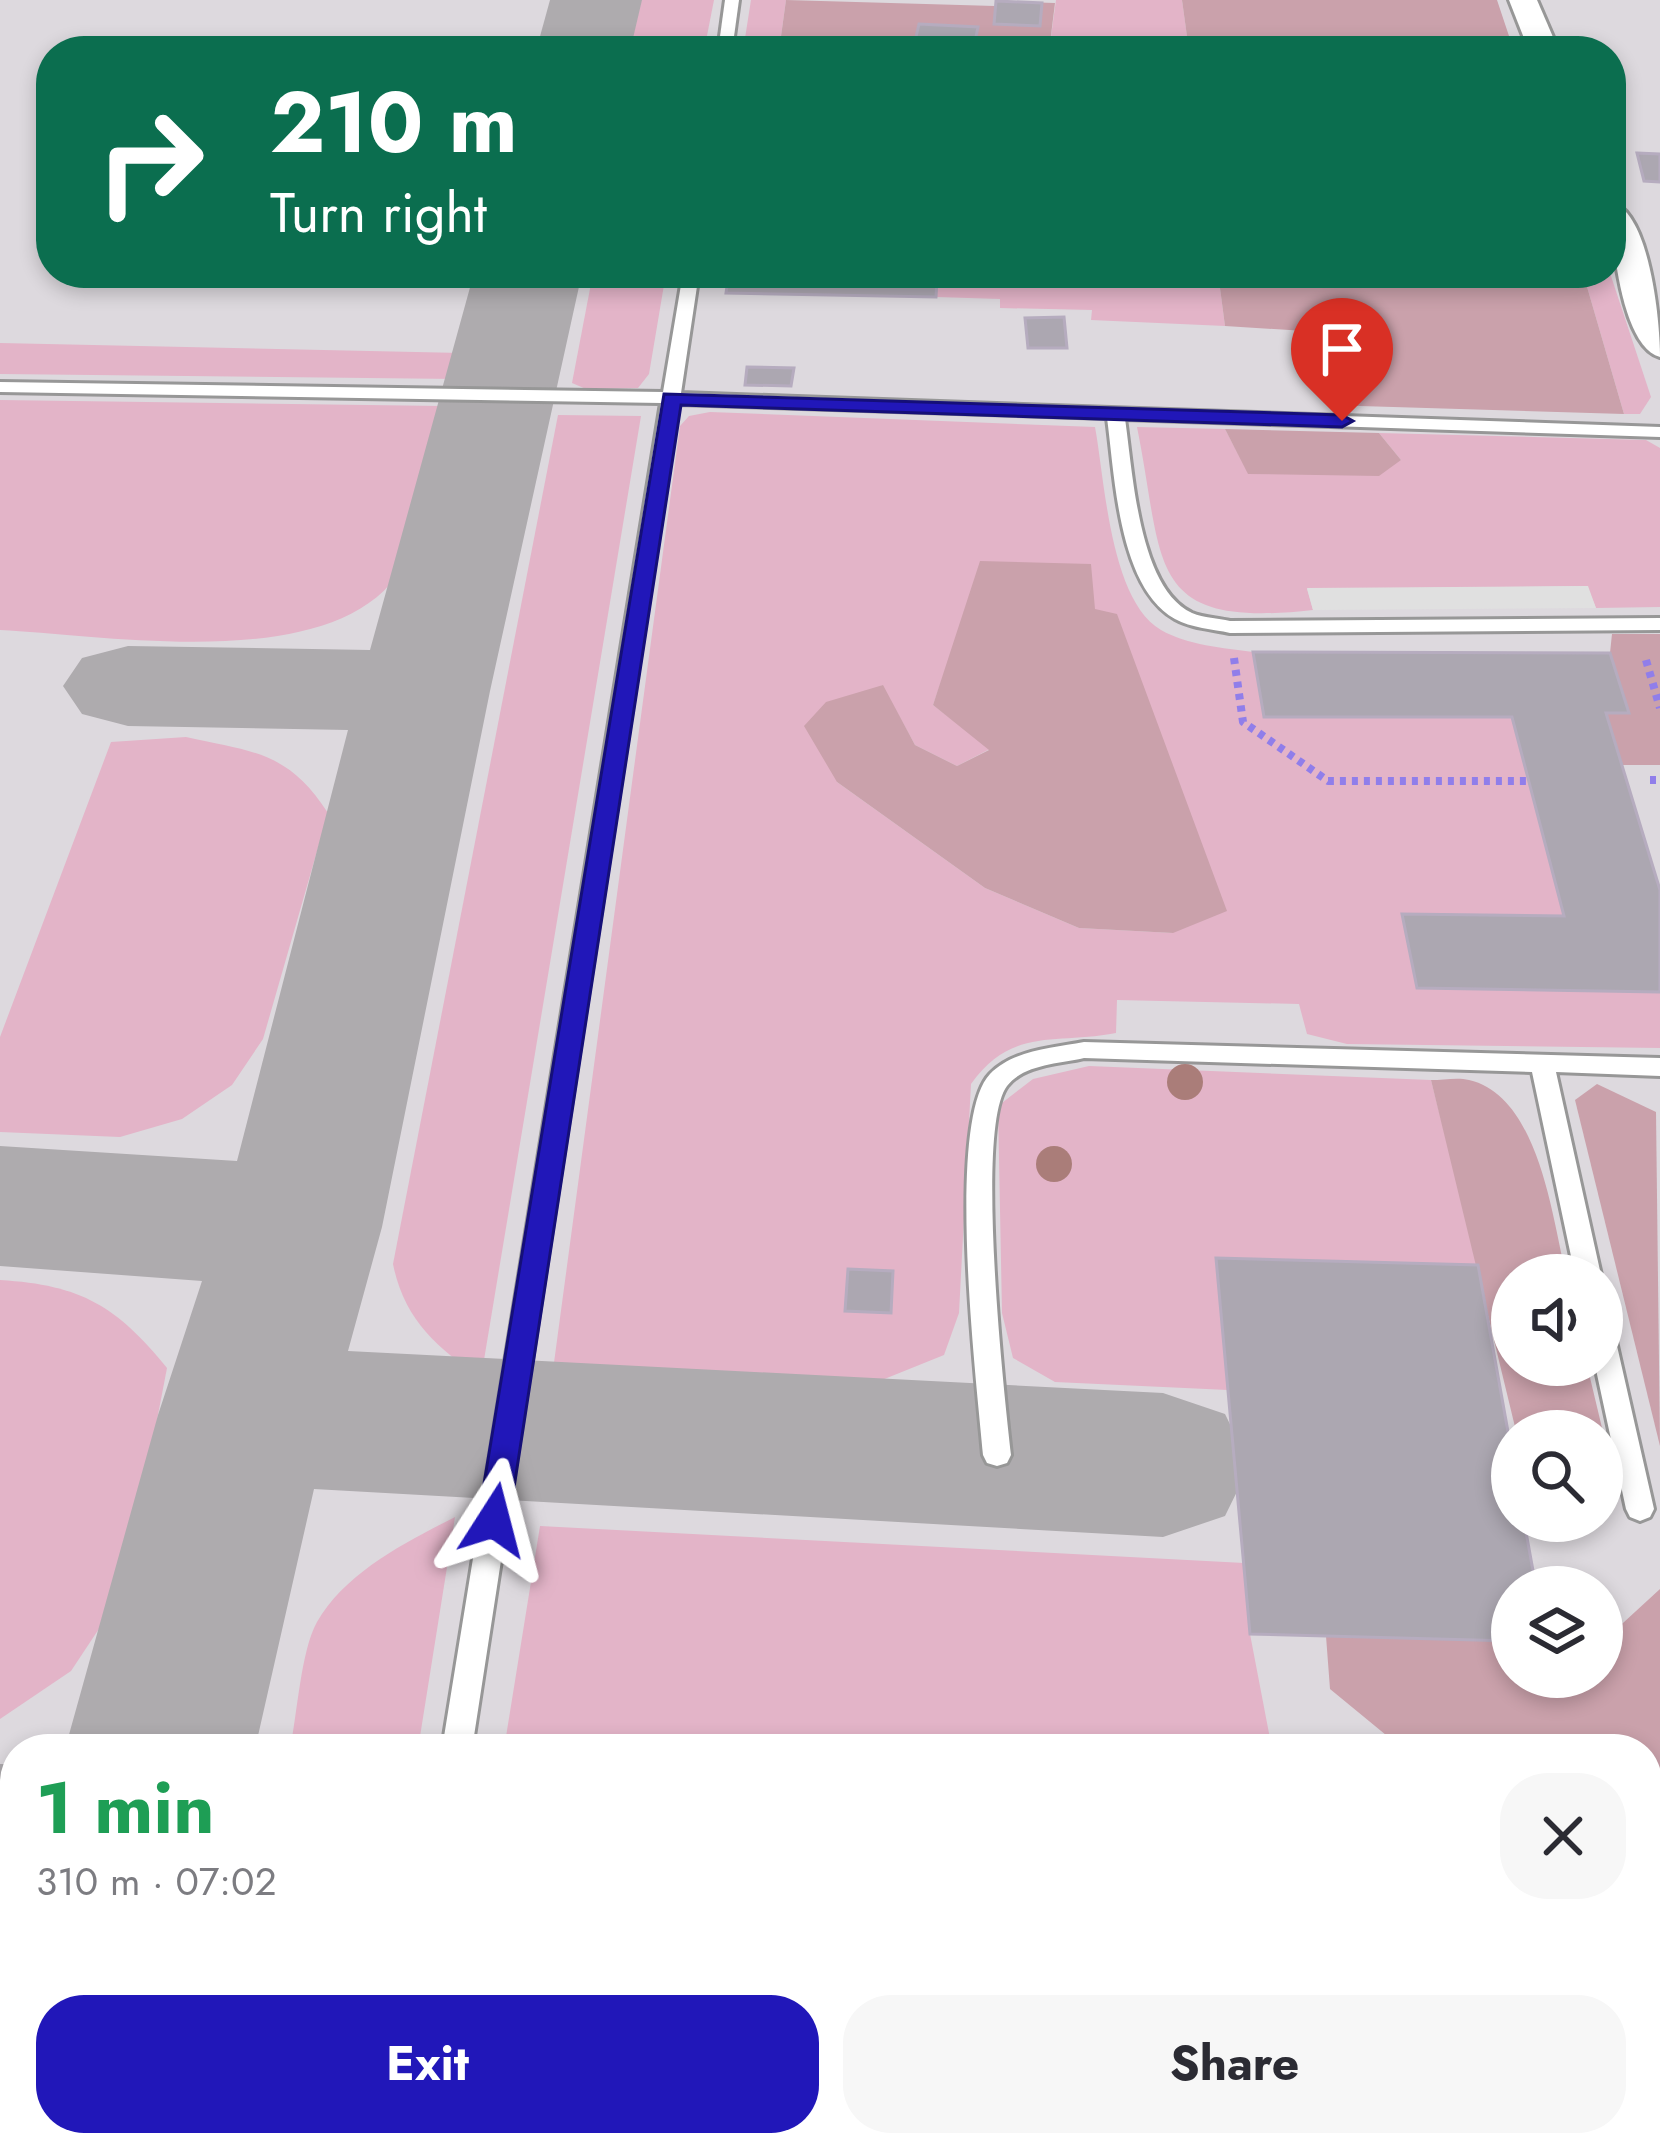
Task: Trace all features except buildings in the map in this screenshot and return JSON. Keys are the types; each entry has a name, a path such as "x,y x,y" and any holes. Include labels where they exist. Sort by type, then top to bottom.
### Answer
{"street":[{"path":"1523,0 1538,36"},
{"path":"1546,36 1552,0"},
{"path":"1626,253 1660,346"}],"lane":[{"path":"726,36 732,0"},
{"path":"459,1734 689,288"},
{"path":"0,386 671,398 1660,432"},
{"path":"1115,413 1142,562 1153,590 1182,615 1230,627 1660,624"},
{"path":"997,1455 984,1307 982,1124 992,1087 1019,1064 1084,1050 1660,1067"},
{"path":"1542,1064 1583,1254"},
{"path":"1613,1386 1640,1509"}],"path":[{"path":"1635,623 1660,708"},
{"path":"1230,627 1244,722 1328,781 1528,782"}],"shaded area":[{"path":"0,0 1660,0 1660,1734 0,1734"},
{"path":"638,0 714,0 707,36 630,36"},
{"path":"751,0 786,0 781,36 745,36"},
{"path":"786,0 995,6 996,1 1055,3 1051,36 781,36"},
{"path":"1056,0 1182,0 1187,36 1051,36"},
{"path":"1182,0 1497,0 1509,36 1187,36"},
{"path":"590,288 663,288 649,374 638,388 586,389 572,383"},
{"path":"936,288 1220,288 1225,326 1091,320 1092,310 1000,308 1000,299 936,297"},
{"path":"1220,288 1587,288 1624,414 1327,405 1305,331 1225,326"},
{"path":"1587,288 1615,288 1651,397 1640,414 1624,414"},
{"path":"0,343 462,353 458,379 0,374"},
{"path":"0,400 442,406 402,568 371,602 327,624 275,636 158,641 0,630"},
{"path":"710,412 1095,427 1113,538 1131,593 1144,615 1171,635 1253,652 1264,717 1512,717 1564,916 1403,914 1417,988 1660,992 1660,1048 1347,1044 1307,1034 1299,1004 1117,1000 1116,1033 1019,1046 1003,1053 971,1084 959,1313 944,1355 877,1382 601,1386 553,1370 680,426 689,416","holes":["947,665 1173,933 1079,928 985,888 837,782 882,685 915,745 957,766 990,749 933,705"]},
{"path":"558,415 641,416 481,1378 424,1330 405,1301 393,1264"},
{"path":"1137,427 1225,429 1249,474 1401,460 1379,433 1646,440 1660,448 1660,607 1596,608 1587,586 1307,589 1313,610 1218,609 1190,597 1172,577 1160,551"},
{"path":"1225,429 1379,433 1401,460 1379,476 1248,474"},
{"path":"980,561 1091,564 1095,609 1117,614 1227,911 1173,933 1079,928 985,888 837,782 804,726 826,702 883,685 915,745 957,766 989,750 933,705"},
{"path":"1588,586 1596,608 1313,610 1307,588"},
{"path":"1612,634 1660,634 1660,765 1622,765 1606,713 1629,712 1610,653"},
{"path":"186,737 267,757 298,777 328,813 263,1039 232,1085 182,1119 120,1137 0,1132 0,1037 111,742"},
{"path":"1089,1066 1431,1080 1478,1265 1217,1258 1228,1390 1055,1382 1013,1358 1002,1313 998,1106 1033,1079"},
{"path":"1465,1079 1493,1091 1512,1109 1527,1133 1548,1192 1561,1254 1491,1254 1491,1328 1431,1080"},
{"path":"1597,1084 1656,1112 1660,1446 1623,1295 1623,1254 1613,1254 1575,1100"},
{"path":"0,1280 54,1287 95,1303 131,1329 167,1368 124,1591 71,1671 0,1719"},
{"path":"1505,1386 1592,1386 1598,1410 1511,1410"},
{"path":"455,1517 420,1734 292,1734 307,1649 317,1622 360,1573"},
{"path":"540,1526 1244,1563 1250,1634 1269,1734 506,1734"},
{"path":"1660,1589 1660,1734 1385,1734 1330,1689 1326,1636 1491,1640 1491,1698 1623,1698 1623,1623"}],"taxiway":[{"path":"587,36 596,0"},
{"path":"424,691 524,288"},
{"path":"128,686 424,691"},
{"path":"301,1227 424,691"},
{"path":"0,1206 301,1227"},
{"path":"244,1415 301,1227"},
{"path":"164,1734 244,1415"},
{"path":"244,1415 1163,1465"}],"route":[{"path":"494,1520 671,398 1342,421"}]}
